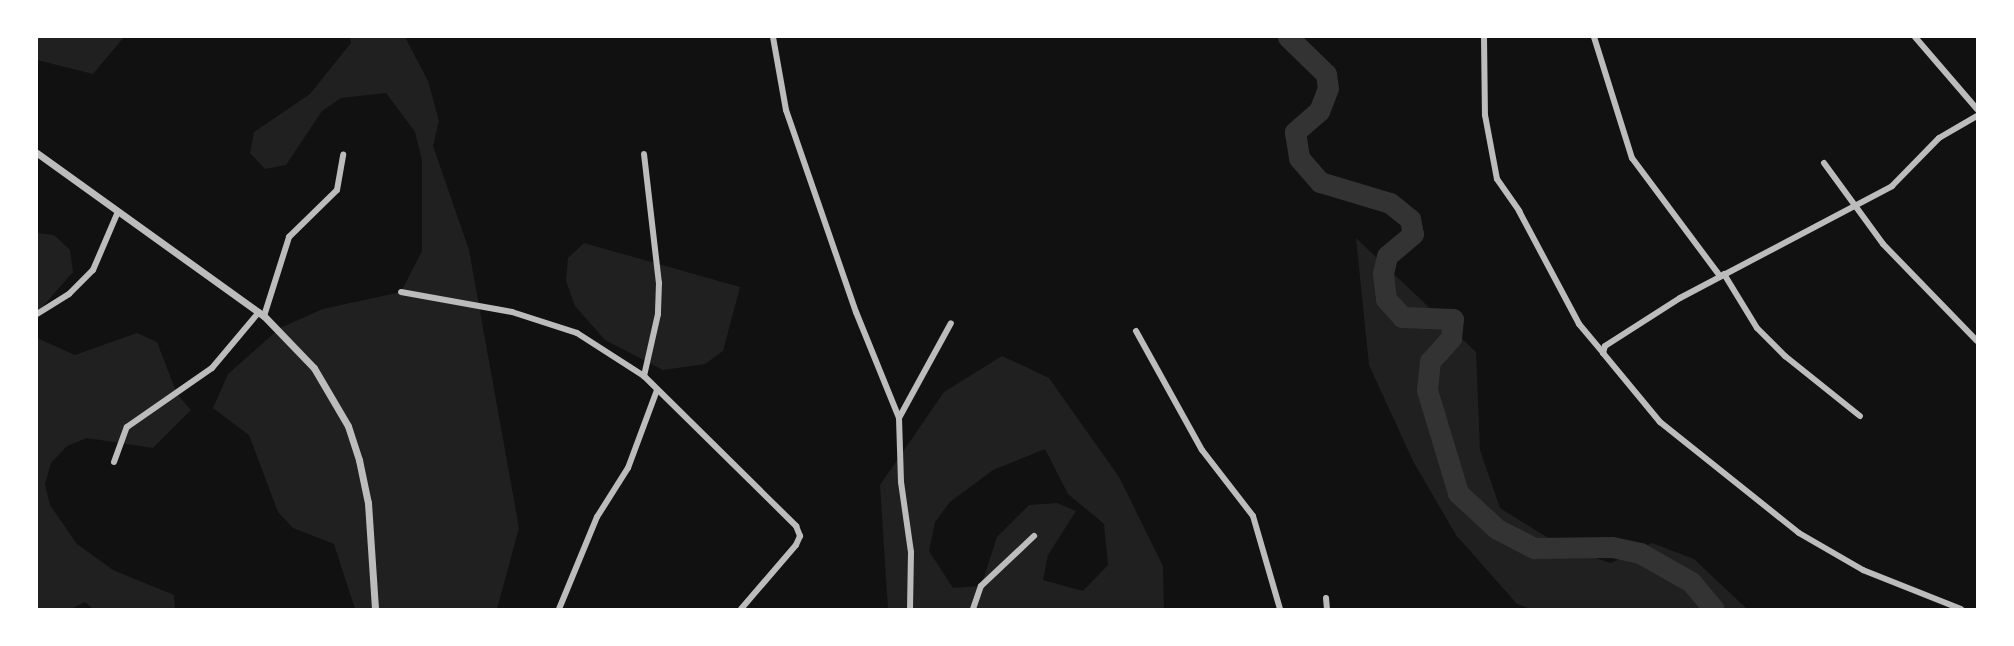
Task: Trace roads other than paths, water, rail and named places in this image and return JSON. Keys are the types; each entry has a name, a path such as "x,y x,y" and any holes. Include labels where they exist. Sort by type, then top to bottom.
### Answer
{"street":[{"path":"773,37 786,110 856,312 899,418 901,482 911,552 910,609"},
{"path":"1484,37 1485,115 1497,179 1530,230 1578,324 1660,422 1799,533 1863,570 1961,609"},
{"path":"1594,37 1632,158 1766,337 1860,416"},
{"path":"1915,37 1977,109"},
{"path":"1603,353 1619,336 1722,275 1853,204 1892,186 1939,138 1977,116"},
{"path":"37,153 117,214 262,314 314,368 354,443 369,503 375,609"},
{"path":"643,154 659,283 658,314 644,376"},
{"path":"114,462 127,427 212,368 262,314 289,237 337,190 343,155"},
{"path":"1824,163 1915,281 1977,341"},
{"path":"37,314 69,295 93,271 117,214"},
{"path":"401,292 512,312 577,333 644,376 796,526 800,536 741,609"},
{"path":"899,418 951,323"},
{"path":"1136,331 1202,450 1253,516 1280,609"},
{"path":"559,609 597,517 628,468 657,390"},
{"path":"974,609 981,586 1034,536"},
{"path":"1326,598 1327,609"}],"waterway":[{"path":"1288,37 1326,74 1328,88 1319,111 1295,132 1299,158 1320,182 1390,203 1410,219 1413,234 1387,256 1383,274 1386,299 1402,317 1453,319 1451,338 1430,361 1427,390 1458,493 1497,529 1534,548 1612,547 1640,553 1691,582 1714,609"}]}
